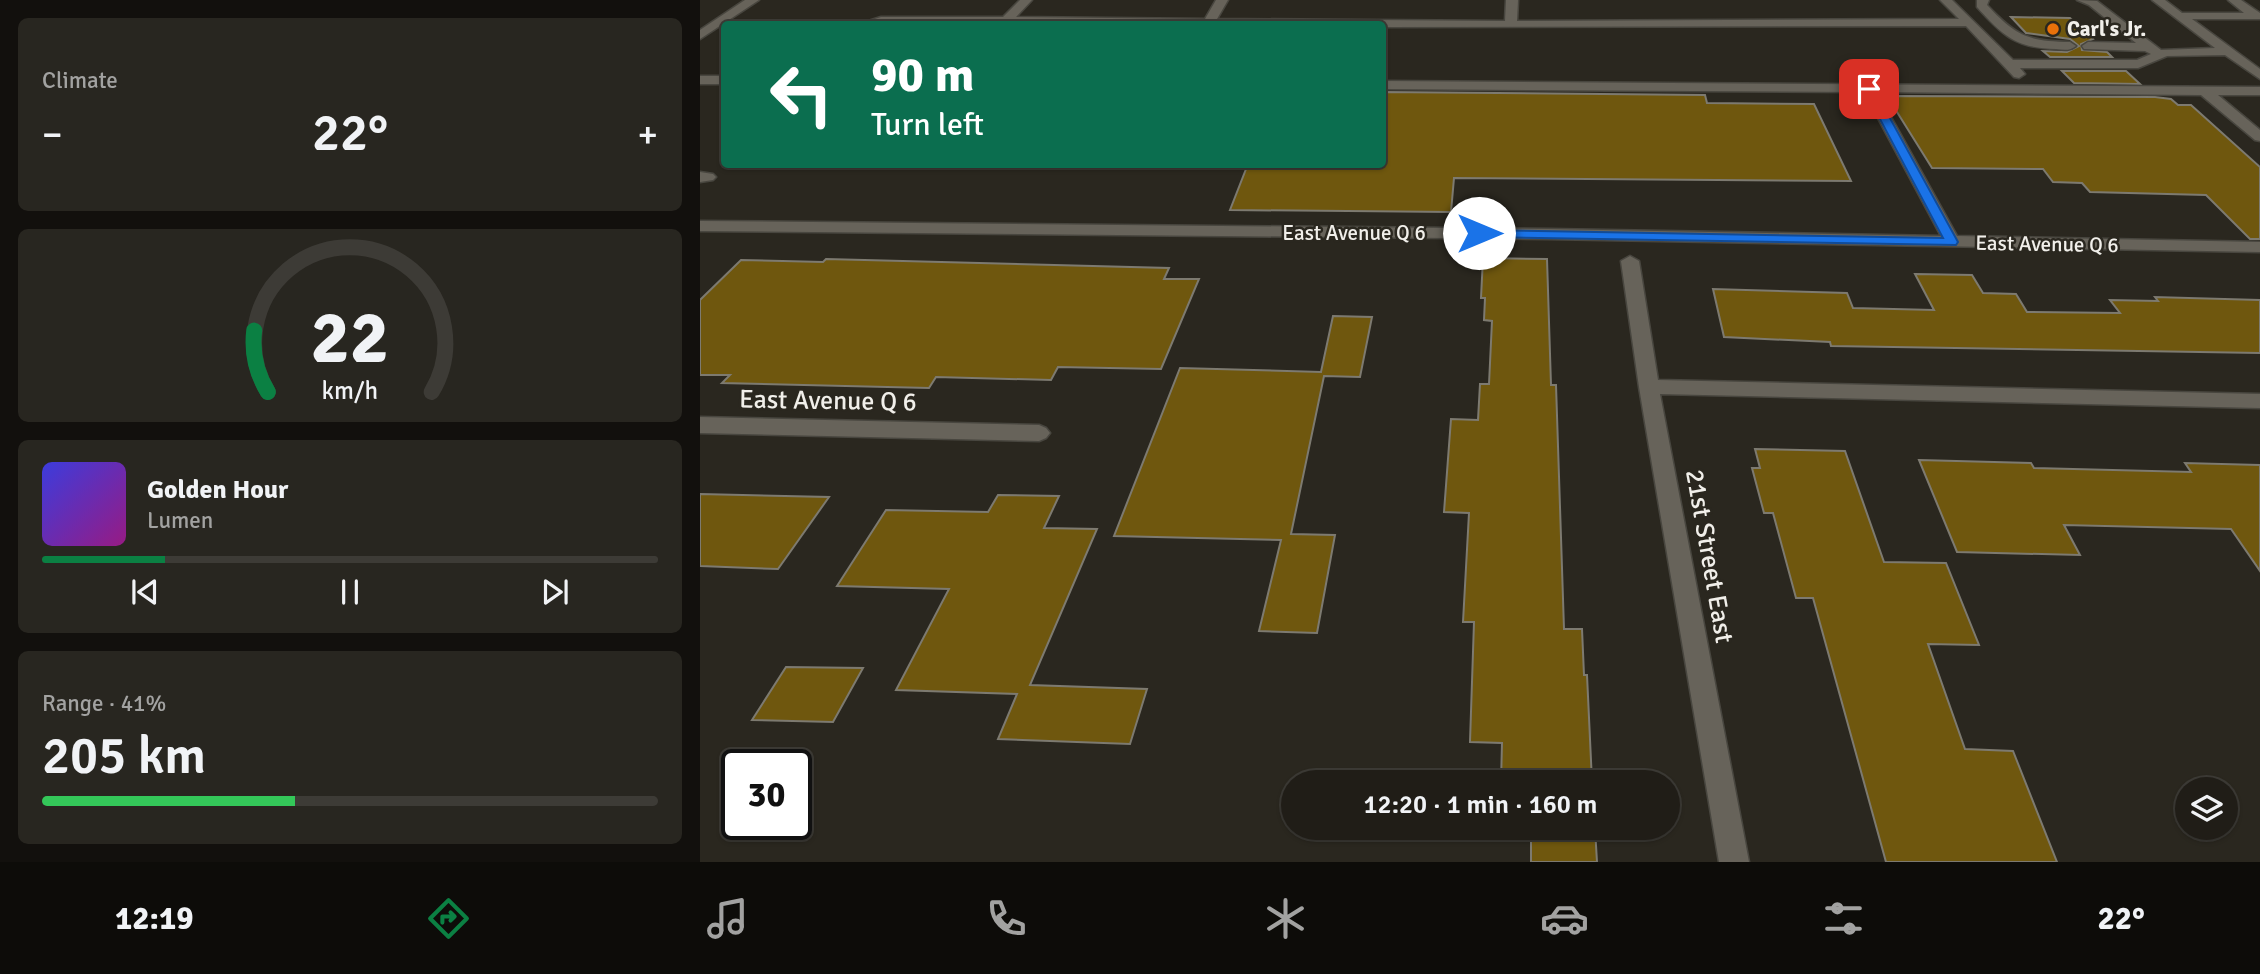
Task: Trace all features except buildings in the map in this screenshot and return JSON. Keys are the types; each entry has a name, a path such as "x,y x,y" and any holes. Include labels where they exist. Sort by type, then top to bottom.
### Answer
{"street":[{"path":"721,21 753,0"},
{"path":"877,21 1006,21 1026,0"},
{"path":"1210,21 1222,0"},
{"path":"1511,25 1512,0"},
{"path":"1946,0 2034,90"},
{"path":"1983,0 1981,5 2010,37 2043,46 2070,46"},
{"path":"2083,0 2093,3 2154,50"},
{"path":"2158,0 2258,73"},
{"path":"2234,0 2258,16"},
{"path":"2179,16 2258,16"},
{"path":"700,35 721,21"},
{"path":"1386,24 1969,22"},
{"path":"2088,46 2228,51"},
{"path":"2009,64 2138,64 2153,60 2154,50"},
{"path":"700,80 721,80"},
{"path":"1386,85 2260,91"},
{"path":"1869,89 1952,242"},
{"path":"2205,91 2260,136"},
{"name":"East Avenue Q 6","path":"700,226 1549,234 2260,247"},
{"name":"21st Street East","path":"1630,261 1649,387 1734,862"},
{"path":"1649,387 2260,401"},
{"name":"East Avenue Q 6","path":"700,425 1039,433"}],"place":[{"name":"Carl's Jr.","path":"2053,29"}],"route":[{"path":"1479,233 1952,242 1869,89"}]}
